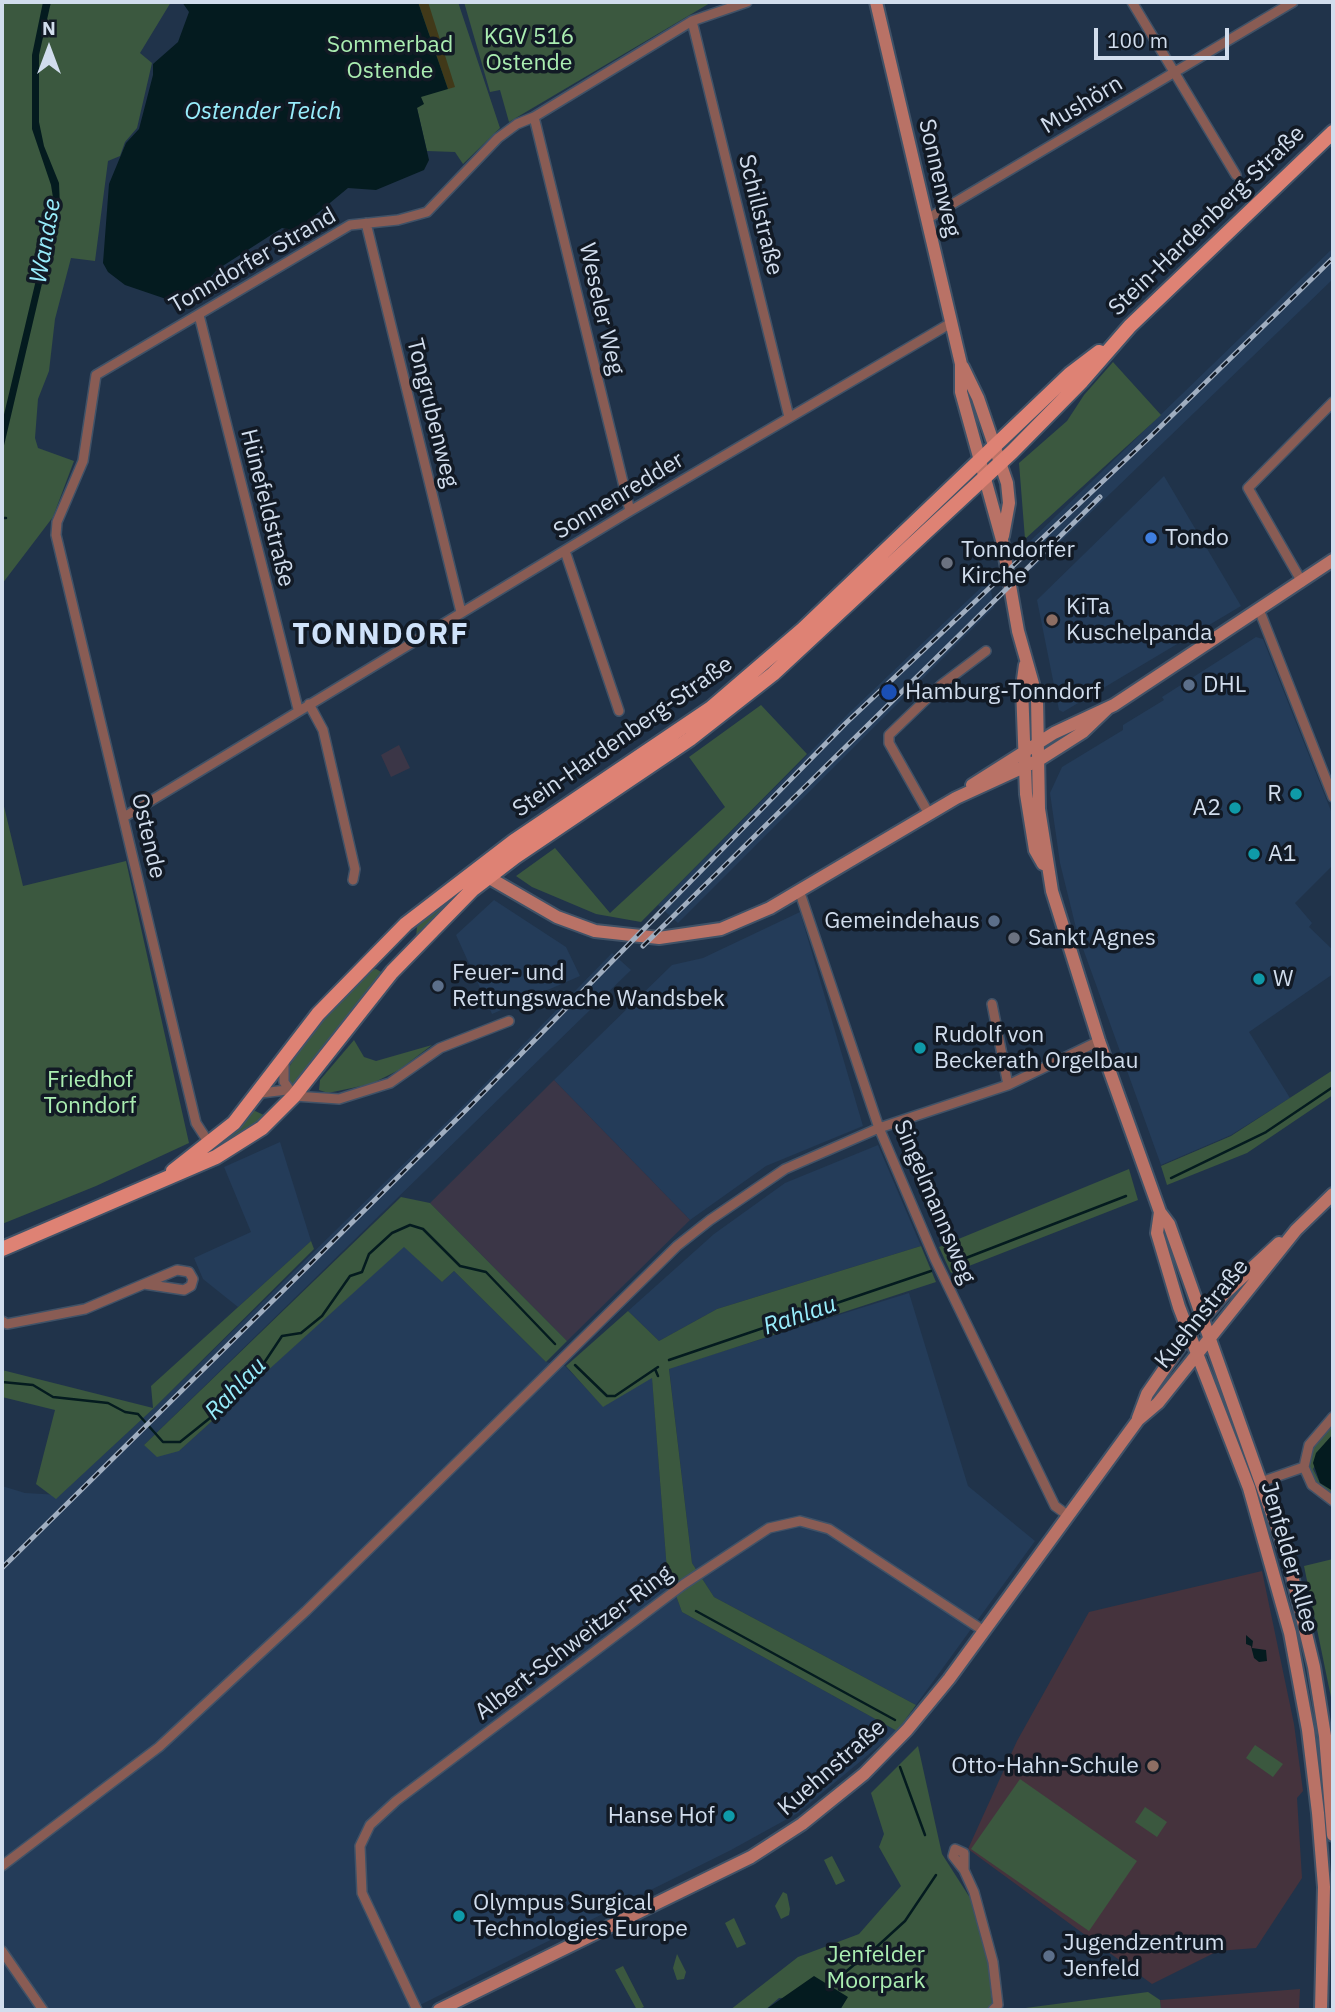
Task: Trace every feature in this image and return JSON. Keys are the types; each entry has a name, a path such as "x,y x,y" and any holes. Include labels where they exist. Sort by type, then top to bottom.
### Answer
{"main road":[{"name":"Sonnenweg","path":"876,2 961,364 978,398 1001,462 1009,503 1002,540"},
{"name":"Stein-Hardenberg-Straße","path":"169,1174 216,1157 250,1137 291,1093 400,963 482,873 690,739 754,690 1001,462 1082,381 1113,343 1333,132"},
{"name":"Stein-Hardenberg-Straße","path":"169,1174 234,1123 261,1093 318,1014 383,945 711,708 803,629 979,458 1070,374 1113,343"},
{"name":"Sonnenweg","path":"961,364 961,392 1002,540 1025,661 1037,698 1039,760"},
{"path":"482,873 569,923 605,933 639,938 686,936 721,929 770,908 956,798 1039,760 1083,732 1108,708 1260,612 1333,560"},
{"name":"Sonnenweg","path":"1025,661 1022,687 1026,751"},
{"path":"956,798 979,779 1039,742 1094,712 1108,708"},
{"name":"Jenfelder Allee","path":"1026,751 1025,767 1035,850 1046,869"},
{"name":"Jenfelder Allee","path":"1039,760 1039,809 1046,869 1099,1041 1160,1212 1169,1224 1288,1559 1314,1667 1330,1751 1333,1835"},
{"path":"2,1249 169,1174"},
{"name":"Kuehnstraße","path":"1138,1420 1147,1394 1189,1335 1223,1295 1333,1194"},
{"name":"Jenfelder Allee","path":"1160,1212 1157,1233 1196,1355 1246,1480 1290,1633 1328,1867 1321,2010"},
{"name":"Kuehnstraße","path":"439,2010 722,1872 792,1831 848,1788 897,1741 949,1679 1066,1514 1138,1420 1158,1403 1296,1230"},
{"path":"1246,1480 1261,1482"}],"street":[{"name":"Tonndorfer Strand","path":"56,535 57,522 83,461 96,375 350,225 414,218 427,212 504,132 534,117 692,21 747,2"},
{"path":"1132,2 1236,176"},
{"name":"Mushörn","path":"927,219 1293,2"},
{"name":"Schillstraße","path":"692,21 789,417"},
{"name":"Weseler Weg","path":"534,117 630,511"},
{"name":"Tongrubenweg","path":"366,223 461,612"},
{"name":"Hünefeldstraße","path":"199,315 298,709"},
{"name":"Sonnenredder","path":"124,817 260,737 298,709 951,323"},
{"path":"1302,582 1248,488 1333,402"},
{"name":"Ostende","path":"56,535 194,1115 200,1132 209,1143"},
{"path":"565,551 619,711"},
{"path":"1260,612 1333,797"},
{"path":"929,814 889,743 889,735 941,685 986,651"},
{"path":"309,704 323,730 355,869 353,880"},
{"name":"Singelmannsweg","path":"799,890 879,1128 935,1259 1055,1506 1066,1514"},
{"path":"992,1004 1008,1085"},
{"path":"261,1093 291,1093 339,1099 390,1083 440,1048 509,1021"},
{"path":"2,1866 169,1738 298,1618 677,1246 710,1220 785,1169 879,1128 1008,1085 1099,1041"},
{"path":"284,1059 284,1082 291,1093"},
{"path":"2,1321 7,1324 85,1310 144,1284 181,1270 191,1273 193,1279 191,1286 184,1290 144,1284"},
{"path":"1333,1418 1309,1445 1304,1467 1312,1485 1333,1501"},
{"path":"1261,1482 1304,1467"},
{"name":"Albert-Schweitzer-Ring","path":"417,2010 362,1893 360,1846 370,1825 396,1801 684,1584 769,1528 800,1521 830,1529 984,1631"},
{"path":"1311,1754 1330,1751"},
{"path":"964,1870 974,1892 993,1962 998,2005 993,2010"},
{"path":"2,1951 43,2010"}],"shaded area":[{"path":"1333,248 1333,279 1031,570 1026,545"},
{"name":"Tondo","path":"1164,476 1241,606 1063,712 1059,710 1037,600"},
{"path":"989,580 994,607 678,923 658,905 850,712"},
{"path":"1256,637 1263,639 1333,816 1333,865 1295,903 1312,923 1309,927 1333,950 1333,974 1249,1032 1290,1098 1231,1135 1161,1165 1077,932 1060,863 1050,793 1062,767 1123,730 1123,725 1164,700 1162,697"},
{"path":"399,745 410,768 391,777 381,755"},
{"path":"494,900 566,947 580,976 492,1014 456,935"},
{"path":"800,912 863,1126 766,1166 690,1220 554,1080 672,965 703,958"},
{"path":"612,953 631,970 144,1445 179,1451 404,1246 442,1282 454,1271 546,1362 565,1366 603,1406 652,1377 667,1571 682,1612 897,1731 798,1813 731,1850 410,2010 2,2010 2,1486 25,1493 60,1495 154,1408 470,1099"},
{"path":"554,1080 690,1220 567,1341 430,1203"},
{"path":"280,1142 311,1241 238,1307 203,1279 194,1258 251,1232 224,1167"},
{"path":"878,1145 921,1246 717,1309 659,1341 628,1311 714,1234 785,1183"},
{"path":"909,1293 968,1486 1035,1541 916,1705 714,1597 692,1563 669,1368"},
{"name":"Otto-Hahn-Schule","path":"1262,1571 1294,1724 1303,1791 1297,1798 1302,1878 1256,1948 1218,1951 1152,1984 968,1849 1017,1741 1089,1612"},
{"path":"1300,1989 1299,2010 1161,2010 1160,2000"}],"green space":[{"path":"2,2 171,2 140,53 152,63 137,128 125,142 120,156 108,161 95,261 71,258 55,319 49,371 38,399 35,438 38,448 74,461 53,517 2,584"},
{"name":"Sommerbad Ostende","path":"317,2 458,2 500,128 463,164 455,152 427,151 417,108"},
{"name":"KGV 516 Ostende","path":"464,2 710,3 509,122 500,90 490,92"},
{"path":"1113,362 1161,415 1025,539 1019,463 1067,421 1084,395"},
{"path":"761,705 807,754 641,922 596,914 532,887 516,876 555,848 610,913 725,807 689,757"},
{"name":"Friedhof Tonndorf","path":"2,798 23,886 126,861 189,1143 96,1186 2,1224"},
{"path":"473,881 416,937 417,927 456,890"},
{"path":"376,969 383,973 296,1087 290,1085 287,1070 316,1025 363,971"},
{"path":"354,1040 364,1057 376,1061 432,1045 399,1070 371,1084 328,1093 319,1090 320,1080"},
{"path":"1333,1070 1333,1095 1247,1153 1167,1185 1161,1166 1231,1136"},
{"path":"253,1110 268,1117 249,1133 198,1158"},
{"path":"1129,1169 1138,1200 951,1273 939,1247"},
{"path":"401,1197 430,1203 567,1341 546,1362 454,1271 442,1282 404,1247 179,1451 157,1457 144,1445"},
{"path":"311,1241 314,1249 154,1408 56,1499 36,1484 55,1410 2,1397 2,1370 153,1408 151,1386"},
{"path":"921,1246 936,1282 669,1369 692,1563 714,1597 916,1705 897,1731 682,1612 667,1571 652,1378 603,1407 566,1366 628,1311 659,1341 717,1309"},
{"path":"1333,1424 1333,1434 1313,1469 1320,1483 1333,1491 1333,1497 1314,1484 1307,1464 1310,1451"},
{"path":"1333,1559 1333,1707 1304,1566"},
{"path":"1255,1745 1283,1764 1273,1777 1246,1758"},
{"name":"Jenfelder Moorpark","path":"918,1746 942,1854 972,1901 988,1962 992,2003 988,2010 840,2010 847,1997 779,1998 765,2010 730,2010 798,1957 859,1934 901,1886 879,1847 884,1834 871,1793"},
{"path":"1020,1779 1137,1861 1089,1931 971,1849"},
{"path":"1145,1807 1167,1822 1157,1837 1135,1822"},
{"path":"832,1856 845,1881 836,1885 824,1860"},
{"path":"783,1892 787,1894 790,1909 789,1915 781,1919 775,1906"},
{"path":"734,1918 746,1944 737,1948 725,1923"},
{"path":"677,1954 686,1972 684,1979 677,1980 673,1968"},
{"path":"623,1966 644,2007 637,2010 615,1970"},
{"path":"1148,1992 1160,2000 1161,2010 1010,2010"}],"sand":[{"path":"418,2 428,2 455,87 448,89"}],"water":[{"name":"Wandse","path":"43,2 51,2 39,55 39,122 44,146 59,183 60,207 2,454 2,423 54,204 51,185 32,129 32,55"},
{"name":"Ostender Teich","path":"182,2 418,2 448,89 421,97 424,104 417,108 429,160 424,170 376,190 348,188 296,231 282,228 218,269 200,288 172,301 125,285 108,272 103,263 109,184 126,143 139,129 153,75 153,64 178,42 189,12"},
{"path":"1333,1434 1333,1491 1320,1483 1313,1463 1316,1453"},
{"path":"1246,1635 1253,1641 1252,1648 1266,1650 1267,1661 1259,1662 1254,1658 1251,1646 1246,1644"},
{"path":"814,1976 848,1997 840,2010 765,2010"}],"waterway":[{"name":"Rahlau","path":"1171,1178 1266,1132 1333,1087"},
{"name":"Rahlau","path":"953,1263 1126,1196"},
{"name":"Rahlau","path":"2,1382 33,1385 53,1397 108,1403 125,1412 138,1414 163,1442 180,1442 215,1414 229,1393 256,1375 282,1336 301,1333 322,1316 350,1276 362,1272 369,1254 392,1233 410,1225 423,1229 460,1266 486,1272 555,1344"},
{"name":"Rahlau","path":"669,1360 931,1271"},
{"name":"Rahlau","path":"575,1365 607,1396 615,1396 658,1367"},
{"name":"Rahlau","path":"655,1369 658,1376"},
{"path":"696,1611 895,1720"},
{"path":"900,1767 925,1835"},
{"path":"871,1952 905,1921 936,1875"},
{"path":"830,1985 861,1959"}],"railway":[{"path":"2,1568 469,1107 846,723 1152,435 1333,258"},
{"path":"643,946 1100,497"}],"place":[{"name":"Tondo","path":"1151,538"},
{"name":"Tonndorfer Kirche","path":"947,563"},
{"name":"KiTa Kuschelpanda","path":"1052,620"},
{"name":"DHL","path":"1189,685"},
{"name":"Hamburg-Tonndorf","path":"889,692"},
{"name":"R","path":"1296,794"},
{"name":"A2","path":"1235,808"},
{"name":"A1","path":"1254,854"},
{"name":"Gemeindehaus","path":"994,921"},
{"name":"Sankt Agnes","path":"1014,938"},
{"name":"W","path":"1259,979"},
{"name":"Feuer- und Rettungswache Wandsbek","path":"438,986"},
{"name":"Rudolf von Beckerath Orgelbau","path":"920,1048"},
{"name":"Otto-Hahn-Schule","path":"1153,1766"},
{"name":"Hanse Hof","path":"729,1816"},
{"name":"Olympus Surgical Technologies Europe","path":"459,1916"},
{"name":"Jugendzentrum Jenfeld","path":"1049,1956"}],"district":[{"name":"TONNDORF","path":"381,635"}]}
